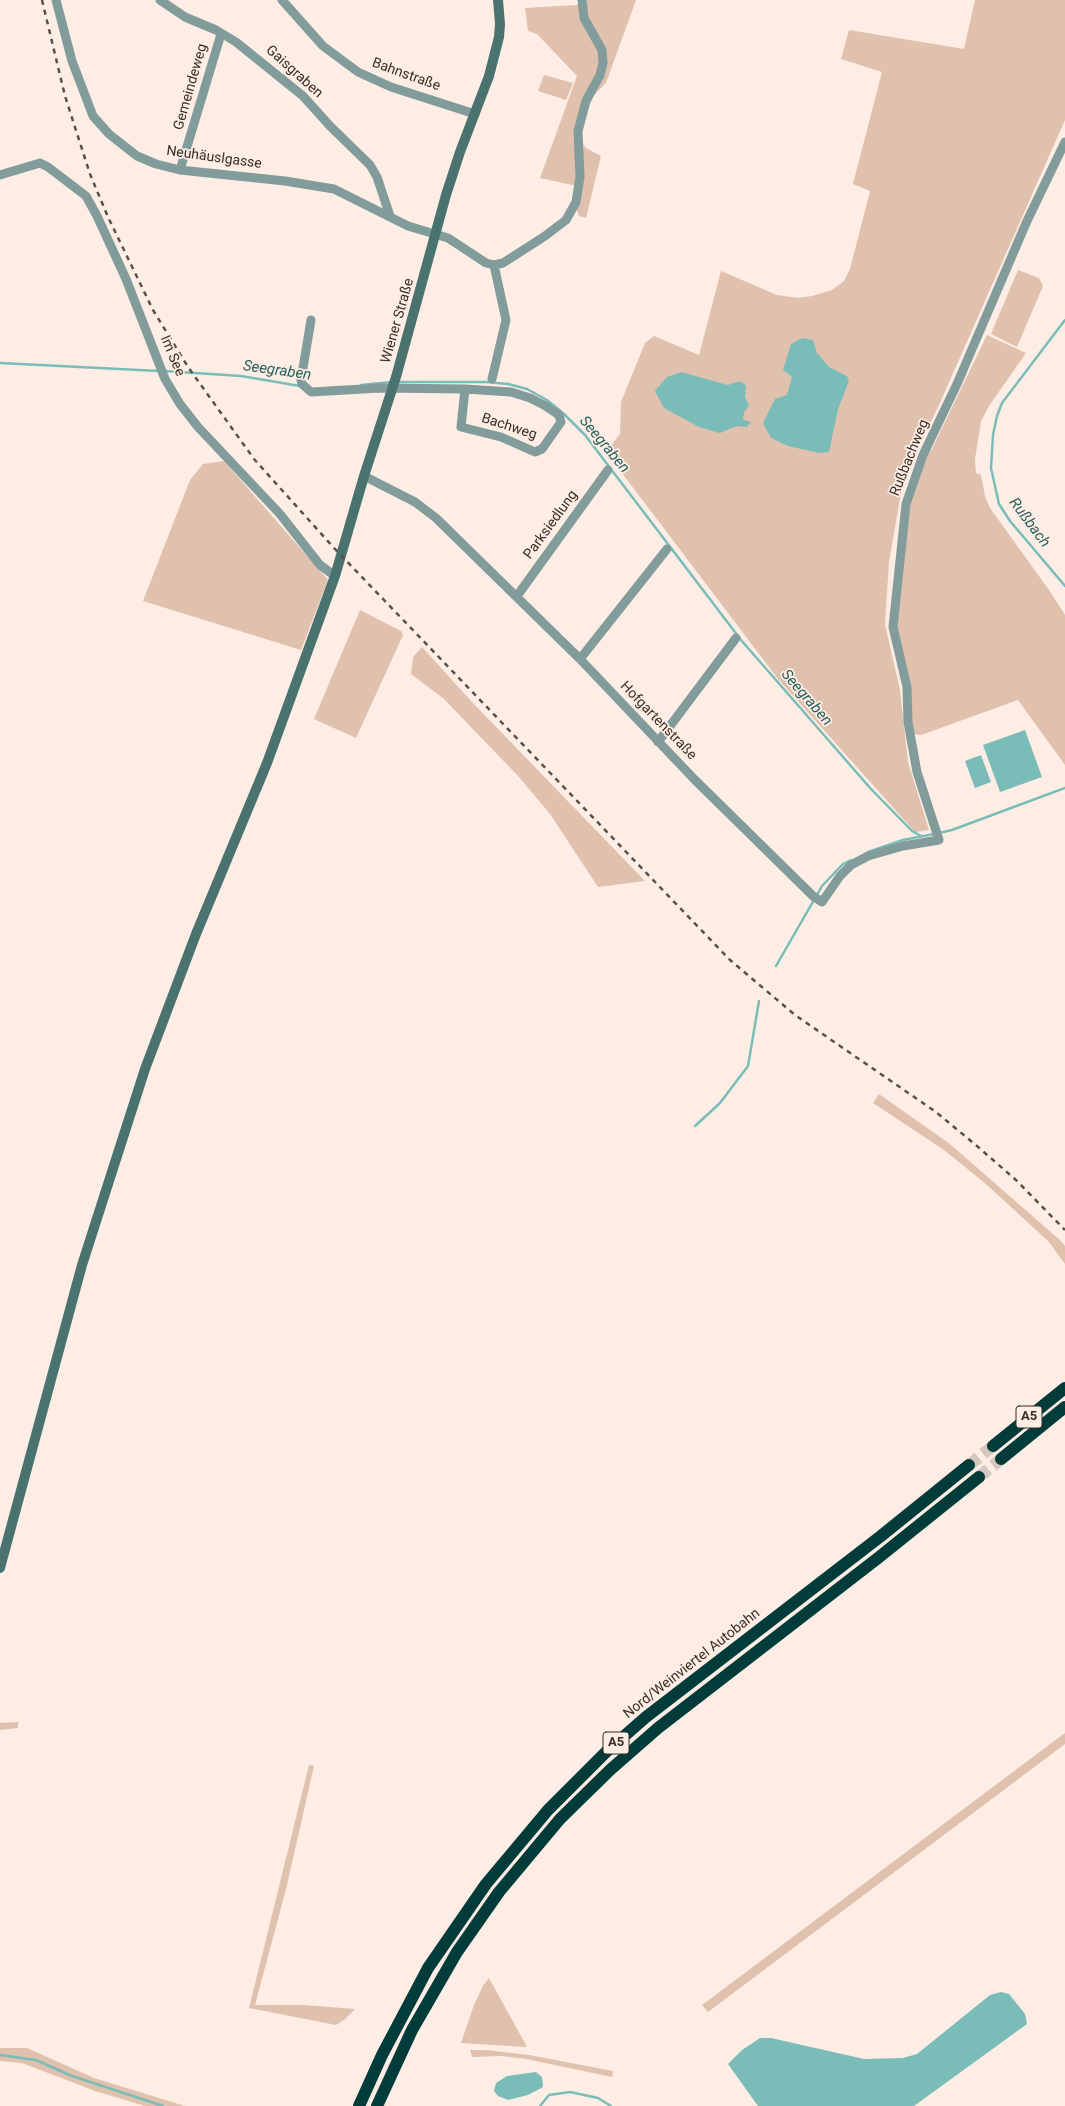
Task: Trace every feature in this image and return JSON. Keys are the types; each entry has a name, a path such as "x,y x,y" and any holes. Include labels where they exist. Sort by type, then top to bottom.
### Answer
{"highway":[{"name":"A5","path":"993,1446 1065,1388"},
{"name":"A5","path":"1001,1459 1065,1406"},
{"name":"Nord/Weinviertel Autobahn","path":"359,2106 395,2030 428,1968 486,1884 505,1859 548,1810 606,1752 646,1717 875,1541 969,1465"},
{"name":"Nord/Weinviertel Autobahn","path":"377,2106 412,2030 457,1952 499,1892 560,1819 610,1770 658,1728 872,1563 978,1477"}],"street":[{"name":"Neuhäuslgasse","path":"56,0 63,31 82,91 95,121 137,156 156,164 180,170 250,177 327,188 346,193 408,226 448,238 486,263 494,265"},
{"name":"Gaisgraben","path":"160,0 185,17 221,34 252,53 264,67 304,96 330,126 370,165 377,177 390,216"},
{"name":"Bahnstraße","path":"282,0 323,46 358,72 391,87 475,114"},
{"name":"Wiener Straße","path":"0,1568 82,1264 142,1076 188,954 250,804 310,648 335,576 364,476 395,383 460,152 489,76 499,37 500,24 498,0"},
{"path":"492,379 506,320 494,265 503,263 545,236 566,220 576,202 580,177 578,131 586,101 600,75 603,63 602,50 584,18 582,0"},
{"name":"Gemeindeweg","path":"180,170 221,34"},
{"name":"Rußbachweg","path":"937,835 917,772 908,722 907,688 893,627 906,504 923,455 958,384 1027,221 1065,142"},
{"name":"Im See","path":"0,175 40,163 48,167 86,196 97,216 126,279 165,379 190,418 280,514 320,565 335,576"},
{"name":"Bachweg","path":"311,320 301,380 305,387 311,392 395,383 511,392 530,398 560,415 561,422 542,449 535,452 501,437 461,426 465,389"},
{"name":"Parksiedlung","path":"517,596 608,470"},
{"name":"Hofgartenstraße","path":"364,476 415,502 436,518 580,659 658,742 816,898 822,902 840,876 851,865 868,856 937,835"},
{"path":"580,659 667,549"},
{"path":"658,742 736,638"}],"shaded area":[{"path":"586,0 636,0 606,83 593,96 589,104 581,133 583,144 586,148 601,156 586,218 579,216 574,201 577,186 540,178 577,76 537,34 528,31 525,8 576,5"},
{"path":"975,0 1065,0 1065,120 939,405 904,476 889,562 885,624 900,690 908,762 929,830 915,832 778,679 606,452 620,434 621,402 645,343 654,336 699,355 721,271 777,295 798,298 812,296 832,290 844,281 850,269 870,191 853,184 882,72 841,59 849,30 964,49"},
{"path":"544,75 573,83 566,100 538,91"},
{"path":"1018,270 1039,278 1043,286 1017,347 991,334"},
{"path":"987,335 1026,353 989,406 981,421 975,459 976,473 981,475 985,496 990,508 1049,590 1065,615 1065,765 1018,700 921,735 914,734 912,723 909,675 898,638 897,626 910,502 929,451 931,451"},
{"path":"224,461 328,580 301,650 143,601 190,480 203,464"},
{"path":"360,610 401,631 403,635 356,738 314,719"},
{"path":"422,647 472,702 645,881 598,887 550,814 519,777 444,699 411,674 413,657"},
{"path":"879,1094 950,1144 1061,1241 1065,1246 1065,1264 1049,1242 986,1184 944,1150 873,1103"},
{"path":"18,1722 18,1728 0,1730 0,1723"},
{"path":"1065,1733 1065,1744 708,2012 702,2005"},
{"path":"309,1765 314,1766 286,1889 255,2005 304,2005 355,2009 344,2020 336,2025 249,2008"},
{"path":"489,1978 527,2047 461,2043 474,2005 483,1986"},
{"path":"0,2048 27,2048 94,2078 185,2106 145,2106 95,2091 22,2063 0,2061"},
{"path":"470,2050 485,2050 529,2055 613,2071 612,2077 526,2059 501,2056 472,2057"}],"water":[{"path":"802,338 813,340 817,353 829,367 847,376 849,381 838,409 829,452 819,453 788,446 771,438 763,423 775,399 787,395 792,377 783,370 791,344"},
{"path":"681,372 728,385 742,382 746,386 745,397 749,406 744,412 743,420 751,422 747,427 736,426 720,433 699,427 664,408 655,391 667,377"},
{"path":"1025,730 1042,777 1000,792 983,745"},
{"path":"981,755 991,782 975,788 965,761"},
{"path":"1001,1992 1009,1994 1025,2014 1027,2024 914,2106 758,2106 728,2064 742,2050 760,2038 771,2038 864,2059 903,2058 917,2054 990,1995"},
{"path":"536,2072 542,2077 543,2087 528,2095 508,2100 498,2096 494,2091 496,2083 507,2076"}],"waterway":[{"name":"Rußbach","path":"1065,320 1002,403 997,416 993,435 991,468 999,504 1010,521 1065,586"},
{"name":"Seegraben","path":"0,363 159,371"},
{"name":"Seegraben","path":"164,371 241,376 300,386"},
{"name":"Seegraben","path":"361,385 392,382"},
{"name":"Seegraben","path":"397,382 486,382 508,384 527,389 547,400 564,414 585,435 741,640 871,789 912,831 921,836"},
{"path":"939,833 952,830 1065,788"},
{"path":"868,852 903,840 934,834"},
{"path":"776,966 822,886 843,864 851,860"},
{"path":"695,1126 720,1103 748,1066 759,1001"},
{"path":"0,2055 36,2060 72,2076 163,2106"},
{"path":"540,2106 549,2095 570,2092 598,2098 611,2106"}],"tunnel":[{"path":"969,1465 993,1446"},
{"path":"979,1477 1001,1459"}],"railway":[{"path":"42,0 65,96 90,174 108,217 153,310 188,367 254,459 334,548 730,960 795,1015 936,1112 1016,1180 1065,1230"}]}
